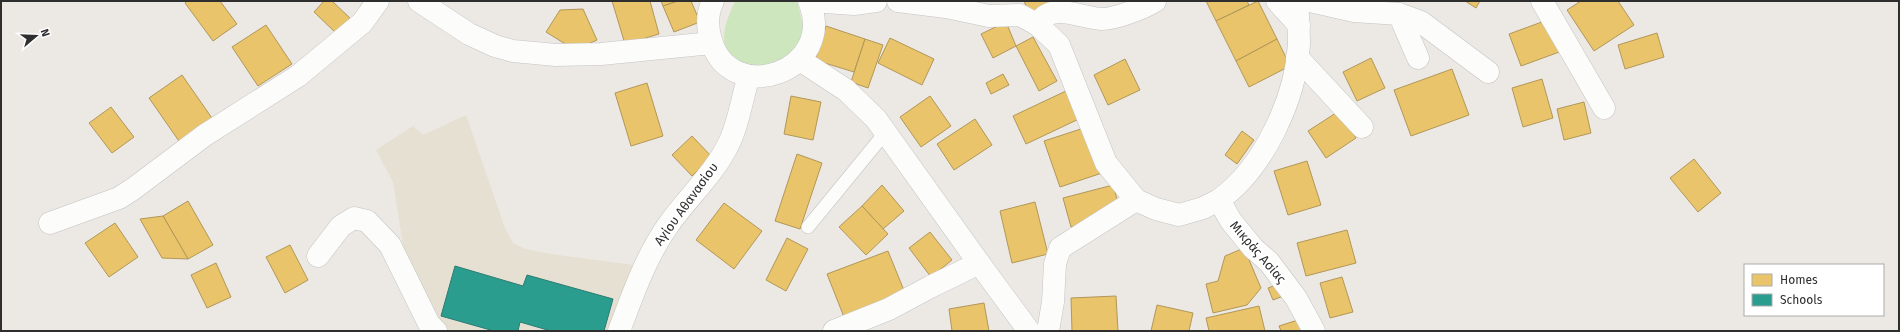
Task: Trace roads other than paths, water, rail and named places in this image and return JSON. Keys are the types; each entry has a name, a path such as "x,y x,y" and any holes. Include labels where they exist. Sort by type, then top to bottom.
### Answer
{"street":[{"path":"50,223 119,198 133,189 204,135 298,76 357,27 378,1"},
{"path":"419,1 469,34 495,46 519,52 556,55 601,54 712,43"},
{"path":"713,1 708,19 712,43 717,54 725,63 735,70 749,76 763,77 781,73 800,60 808,49 813,36 814,14 810,1 854,4 876,1"},
{"path":"898,1 946,7 989,16 1020,16 1038,26 1059,45 1106,163 1136,200 1156,209 1179,215 1203,208 1219,200 1240,182 1266,144 1289,95 1297,58 1299,25 1297,1"},
{"path":"1038,26 1040,20 1046,15 1064,10 1088,17 1103,19 1136,10 1155,1"},
{"path":"1278,1 1299,25"},
{"path":"1310,1 1354,11 1399,14 1421,22 1488,72"},
{"path":"1542,1 1604,108"},
{"path":"1399,14 1418,58"},
{"path":"1297,58 1362,127"},
{"path":"800,60 846,90 867,109 1029,331"},
{"name":"Αγίου Αθανασίου","path":"619,331 642,269 668,225 729,144 749,76"},
{"path":"1048,331 1053,302 1055,264 1060,248 1136,200"},
{"name":"Μικράς Ασίας","path":"1219,200 1230,222 1253,248 1269,262 1296,298 1314,331"},
{"path":"318,256 341,226 354,218 367,221 390,245 429,324 436,331"},
{"path":"834,331 889,310 979,262"}],"lane":[{"path":"808,226 885,132"}]}
